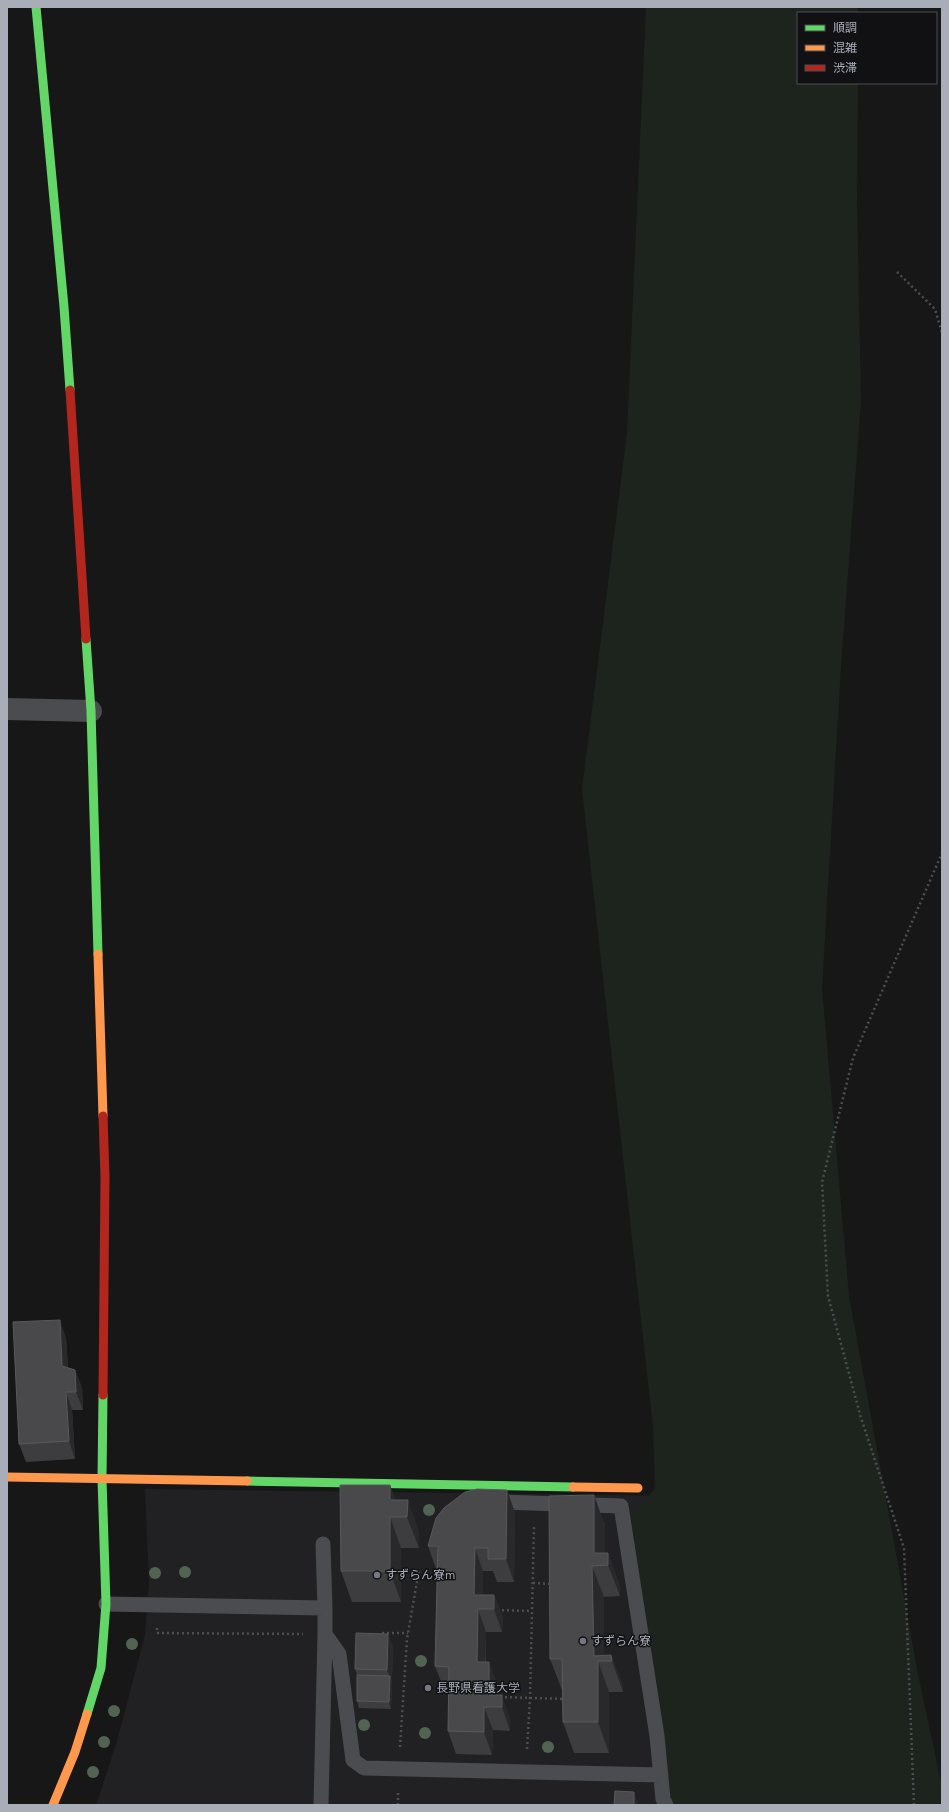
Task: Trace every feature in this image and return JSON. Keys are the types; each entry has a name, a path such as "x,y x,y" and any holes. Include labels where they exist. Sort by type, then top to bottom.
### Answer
{"street":[{"path":"36,7 64,307 91,711 105,1177 102,1479 106,1604 101,1668 76,1752 53,1805"},
{"path":"7,709 91,711"},
{"path":"7,1477 638,1488"}],"lane":[{"path":"504,1502 621,1506 657,1736 663,1799 666,1805"},
{"path":"321,1805 325,1634 324,1544"},
{"path":"106,1604 325,1608"},
{"path":"325,1634 340,1654 353,1760 364,1768 661,1775"}],"path":[{"path":"897,272 935,309 942,333"},
{"path":"914,1805 904,1548 861,1418 828,1296 822,1182 853,1058 942,853"},
{"path":"526,1772 530,1698 535,1503"},
{"path":"398,1805 408,1633 419,1570"},
{"path":"533,1583 554,1584"},
{"path":"157,1606 157,1633 325,1634"},
{"path":"490,1610 532,1611"},
{"path":"378,1634 408,1633"},
{"path":"497,1697 566,1698"}],"shaded area":[{"path":"646,7 858,7 858,12 797,12 797,84 858,84 857,199 861,401 841,666 822,988 849,1296 918,1674 942,1787 942,1805 671,1805 665,1773 631,1518 655,1488 653,1427 582,789 627,433"},
{"name":"長野県看護大学","path":"145,1489 690,1496 747,1805 96,1805 117,1741 145,1635 149,1582"}],"building":[{"path":"60,1320 62,1366 75,1370 76,1392 66,1392 69,1441 19,1444 13,1322"},
{"path":"340,1485 390,1485 390,1500 408,1500 407,1517 390,1517 390,1571 341,1571"},
{"path":"477,1489 507,1490 506,1559 488,1559 488,1548 475,1548 474,1595 494,1595 494,1609 478,1609 477,1662 489,1662 489,1695 502,1695 502,1707 484,1707 484,1732 448,1731 449,1667 435,1666 438,1546 428,1546 436,1518 444,1508 465,1492"},
{"name":"すずらん寮","path":"594,1495 594,1553 608,1553 608,1565 592,1566 594,1656 611,1655 612,1661 598,1661 598,1722 563,1722 562,1659 550,1659 549,1496"},
{"path":"356,1633 388,1634 387,1670 355,1669"},
{"path":"357,1675 390,1676 389,1702 357,1701"},
{"path":"615,1791 634,1792 634,1805 614,1805"}],"traffic: fast":[{"path":"36,7 64,307 70,390"},
{"path":"86,639 91,711 98,954"},
{"path":"87,1714 101,1668 106,1604 102,1479 103,1395"},
{"path":"247,1481 573,1487"}],"traffic: slow":[{"path":"98,954 103,1116"},
{"path":"7,1477 247,1481"},
{"path":"573,1487 638,1488"},
{"path":"53,1805 75,1752 87,1714"}],"traffic: jam":[{"path":"70,390 86,639"},
{"path":"103,1116 105,1177 103,1395"}],"place":[{"name":"すずらん寮m","path":"377,1575"},
{"name":"すずらん寮","path":"583,1641"},
{"name":"長野県看護大学","path":"428,1688"}]}
